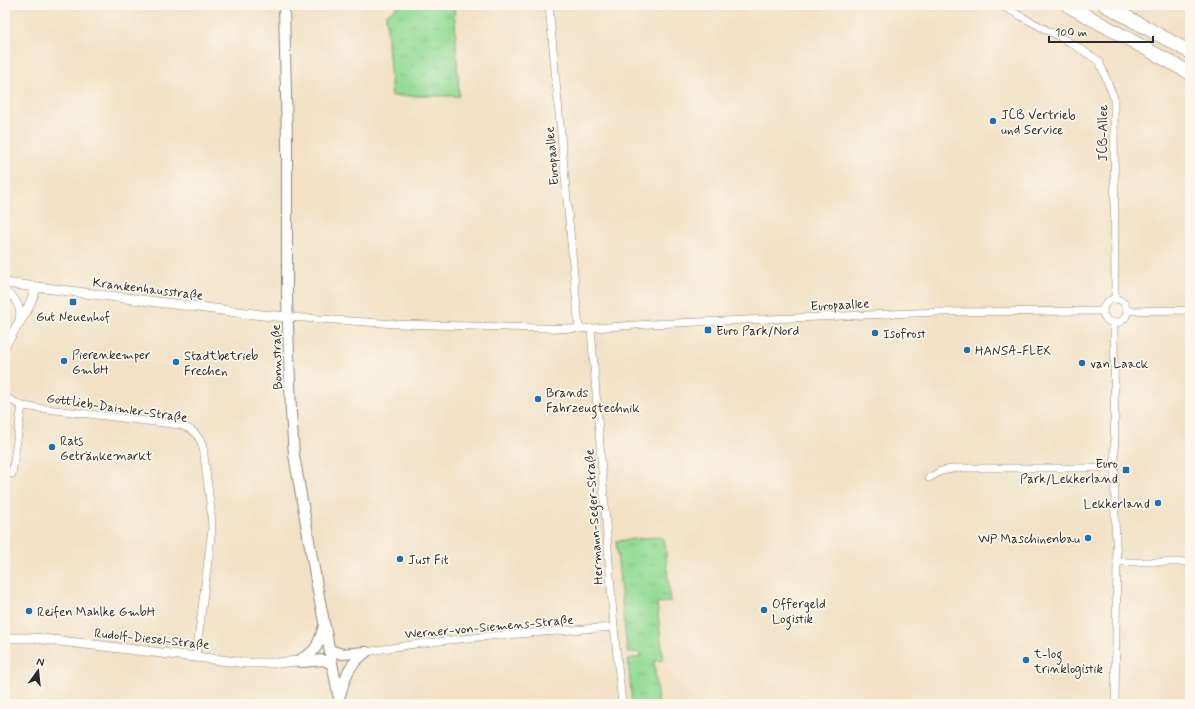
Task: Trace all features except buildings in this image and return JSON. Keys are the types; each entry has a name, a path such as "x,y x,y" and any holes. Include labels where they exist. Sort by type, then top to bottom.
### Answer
{"highway":[{"path":"1067,5 1190,73"},
{"path":"1104,5 1190,52"}],"main road":[{"name":"Bonnstraße","path":"284,5 288,317 294,455 332,664 340,700"},
{"path":"297,661 308,656 315,649 319,643 325,624"},
{"path":"330,650 342,654 366,652"},
{"path":"340,700 347,673 352,664 366,652"},
{"path":"297,661 308,662 318,660 327,661 332,664"}],"street":[{"name":"Europaallee","path":"549,5 579,329"},
{"name":"JCB-Allee","path":"1000,5 1071,43 1099,61 1114,98 1115,299"},
{"name":"Krankenhausstraße","path":"5,283 288,317"},
{"path":"5,345 27,310 37,287"},
{"path":"5,292 11,295 19,305 20,313 17,327"},
{"path":"1111,299 1115,299 1123,302 1127,311 1122,321 1114,323 1106,319 1103,311 1105,304 1111,299"},
{"path":"1127,311 1190,310"},
{"name":"Europaallee","path":"288,317 397,324 579,329 651,324 708,323 947,312 1103,311"},
{"path":"1114,323 1117,562 1116,704"},
{"name":"Hermann-Seger-Straße","path":"591,328 614,627 622,704"},
{"name":"Gottlieb-Daimler-Straße","path":"5,397 22,406 180,425 191,429 199,437 203,447 212,529 196,656"},
{"path":"12,474 22,406"},
{"path":"929,478 941,471 957,468 1115,468"},
{"path":"1117,562 1190,562"},
{"name":"Werner-von-Siemens-Straße","path":"366,652 399,646 472,638 614,627"},
{"name":"Rudolf-Diesel-Straße","path":"5,638 35,638 246,663 277,663 297,661"}],"green space":[{"path":"400,5 454,5 459,96 392,96 386,15"},
{"path":"5,293 12,300 6,304 11,313 5,322"},
{"path":"658,537 663,539 665,544 670,602 657,603 663,660 654,661 658,704 632,704 628,659 640,657 640,652 627,652 616,541"}],"place":[{"name":"JCB Vertrieb und Service","path":"993,121"},
{"name":"Gut Neuenhof","path":"73,302"},
{"name":"Euro Park/Nord","path":"708,330"},
{"name":"Isofrost","path":"875,333"},
{"name":"HANSA-FLEX","path":"967,350"},
{"name":"Pierenkemper GmbH","path":"64,361"},
{"name":"Stadtbetrieb Frechen","path":"176,362"},
{"name":"van Laack","path":"1082,363"},
{"name":"Brands Fahrzeugtechnik","path":"538,399"},
{"name":"Rats Getränkemarkt","path":"52,447"},
{"name":"Euro Park/Lekkerland","path":"1126,470"},
{"name":"Lekkerland","path":"1158,503"},
{"name":"WP Maschinenbau","path":"1088,538"},
{"name":"Just Fit","path":"400,559"},
{"name":"Offergeld Logistik","path":"764,610"},
{"name":"Reifen Mahlke GmbH","path":"29,611"},
{"name":"t-log trinklogistik","path":"1026,660"}]}
